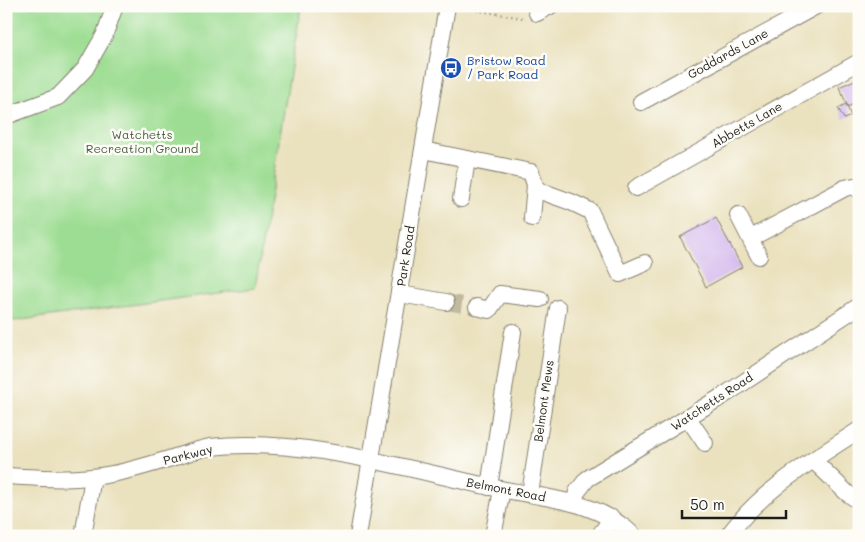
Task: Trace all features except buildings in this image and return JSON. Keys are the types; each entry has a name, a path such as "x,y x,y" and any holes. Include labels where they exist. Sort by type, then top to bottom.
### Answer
{"street":[{"path":"6,116 58,97 85,69 104,36 115,6"},
{"name":"Goddards Lane","path":"641,102 816,6"},
{"name":"Park Road","path":"358,536 423,150 454,7"},
{"name":"Abbetts Lane","path":"636,188 859,62"},
{"path":"790,112 859,71"},
{"path":"423,150 531,172 535,190 532,218"},
{"path":"461,199 467,159"},
{"path":"751,238 845,188 854,186 859,190"},
{"path":"535,190 571,202 590,211 620,274 645,263"},
{"path":"738,215 759,256"},
{"path":"400,294 446,302"},
{"path":"477,306 490,310 500,294 540,298"},
{"name":"Watchetts Road","path":"574,503 577,492 587,479 688,418 859,306"},
{"name":"Belmont Mews","path":"530,494 558,308"},
{"path":"493,536 496,488 513,332"},
{"path":"688,418 705,443"},
{"path":"728,536 746,513 766,495 813,460 859,430"},
{"name":"Parkway","path":"6,476 44,478 93,477 147,466 209,448 243,446 280,446 371,460"},
{"name":"Belmont Road","path":"371,460 574,503 591,508 612,518 634,536"},
{"path":"813,460 847,493 859,501"},
{"path":"83,536 93,477"},
{"path":"598,536 612,518"}],"path":[{"path":"454,7 528,19 541,9"}],"green space":[{"name":"Watchetts Recreation Ground","path":"6,6 301,6 255,288 14,321 6,316"}],"tunnel":[{"path":"446,302 477,307"}],"place":[{"name":"Bristow Road / Park Road","path":"451,68"}]}
